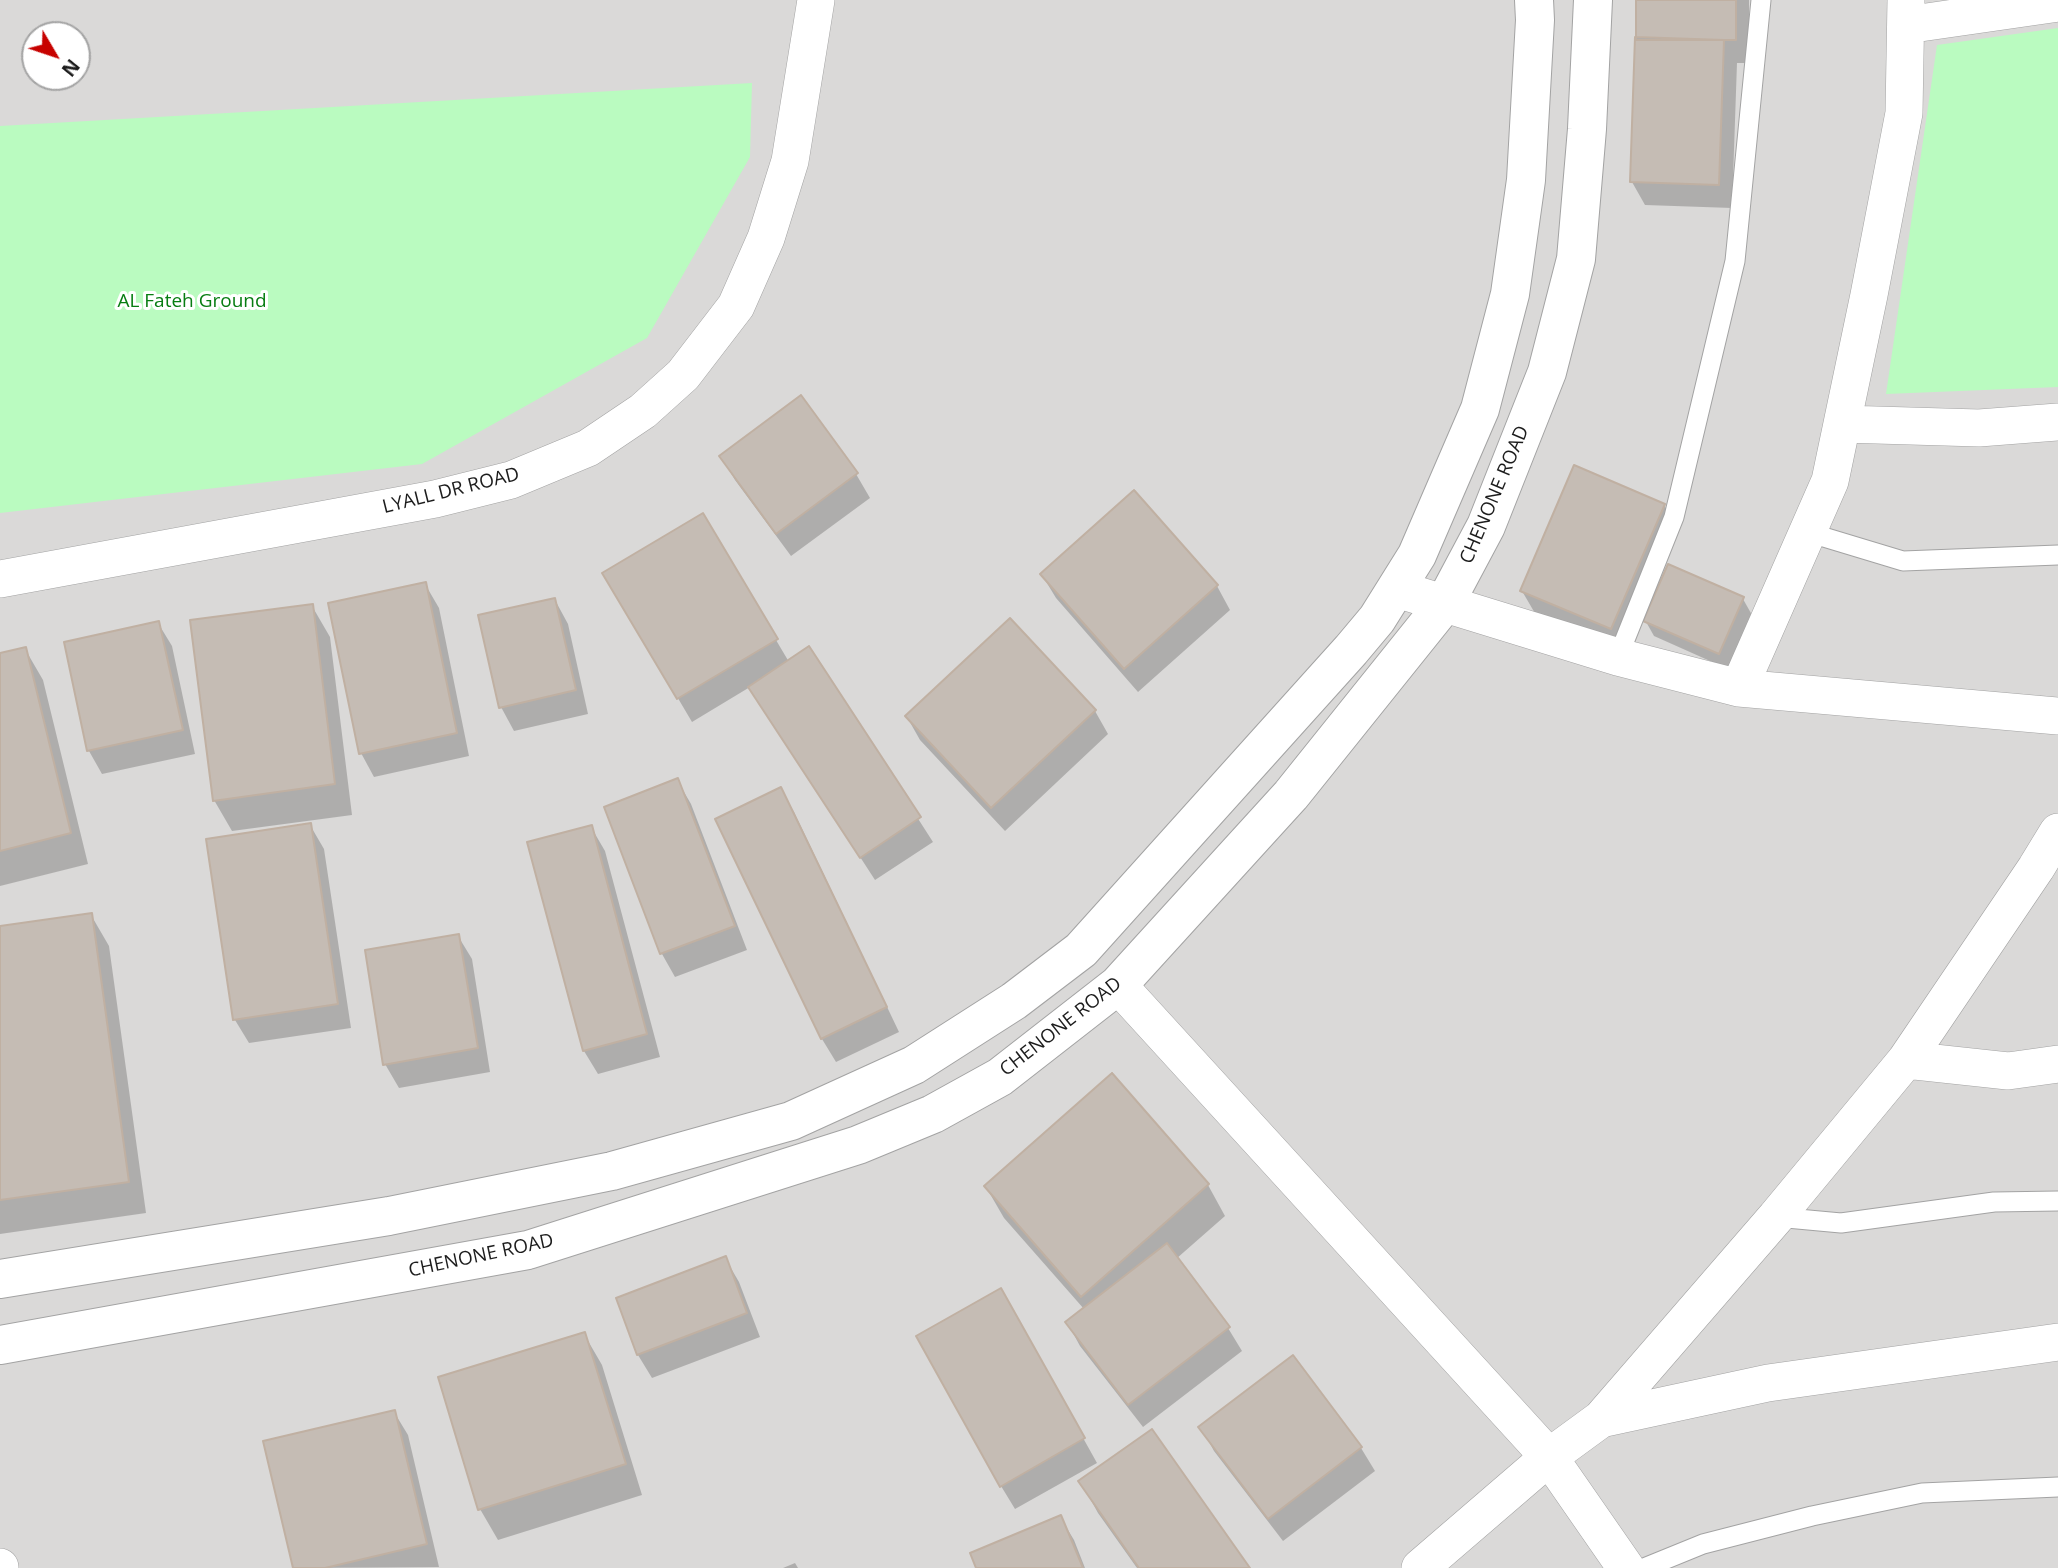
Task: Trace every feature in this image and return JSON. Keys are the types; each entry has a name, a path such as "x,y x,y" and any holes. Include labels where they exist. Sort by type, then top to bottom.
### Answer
{"street":[{"name":"LYALL DR ROAD","path":"0,579 435,499 511,480 587,447 643,411 683,375 736,306 766,238 790,161 816,0"},
{"path":"0,1279 389,1216 612,1171 791,1121 914,1065 1014,1001 1080,950 1351,650 1377,619 1417,555 1480,409 1510,294 1526,180 1534,0"},
{"name":"CHENONE ROAD","path":"0,1345 528,1250 858,1145 933,1114 1000,1077 1118,985 1291,795 1445,603 1486,526 1547,372 1576,259 1587,129 1593,0"},
{"path":"1738,688 1830,481 1904,113 1906,12 2058,3"},
{"path":"1842,424 1979,428 2058,422"},
{"path":"1397,589 1618,657 1738,688 2058,716"},
{"path":"1420,1568 1549,1457 1601,1419 1776,1217 1906,1060 2047,870 2058,832"},
{"path":"1118,985 1549,1457 1626,1568"},
{"path":"1906,1060 2008,1071 2058,1064"},
{"path":"1601,1419 1768,1383 2058,1342"}],"lane":[{"path":"1618,657 1674,517 1735,261 1761,0"},
{"path":"1807,532 1903,561 2058,555"},
{"path":"1776,1217 1841,1223 1994,1202 2058,1202"},
{"path":"1644,1568 1703,1544 1812,1516 1922,1493 2058,1488"}],"shaded area":[{"path":"0,0 2058,0 2058,1568 0,1568"}],"green space":[{"path":"2058,28 2058,387 1886,394 1937,45"},
{"name":"AL Fateh Ground","path":"752,83 750,157 647,338 422,464 0,513 0,126"}],"building":[{"path":"1636,0 1736,0 1736,40 1636,40"},
{"path":"1635,37 1724,40 1719,185 1630,182"},
{"path":"801,395 858,473 776,534 719,456"},
{"path":"1574,465 1665,504 1611,629 1520,591"},
{"path":"1134,490 1218,585 1124,669 1040,574"},
{"path":"703,513 778,639 677,699 602,573"},
{"path":"1668,564 1744,597 1719,654 1643,621"},
{"path":"426,582 457,733 359,754 328,603"},
{"path":"555,598 576,690 499,708 478,615"},
{"path":"313,604 335,784 213,801 190,620"},
{"path":"1010,618 1096,710 991,808 905,716"},
{"path":"159,621 183,730 87,751 64,642"},
{"path":"809,646 921,817 860,858 748,687"},
{"path":"26,647 71,833 0,851 0,653"},
{"path":"678,778 735,926 660,954 604,807"},
{"path":"781,787 887,1007 821,1039 715,819"},
{"path":"311,823 338,1004 233,1020 206,839"},
{"path":"592,825 647,1034 583,1051 527,842"},
{"path":"92,913 129,1182 0,1200 0,926"},
{"path":"459,934 478,1048 383,1065 365,950"},
{"path":"1112,1073 1209,1184 1081,1297 984,1186"},
{"path":"1167,1243 1230,1327 1128,1405 1065,1322"},
{"path":"726,1256 747,1313 637,1355 616,1298"},
{"path":"1001,1288 1085,1438 1000,1487 916,1336"},
{"path":"585,1332 626,1464 478,1510 438,1377"},
{"path":"1293,1355 1362,1447 1268,1519 1198,1427"},
{"path":"395,1410 427,1544 325,1568 293,1568 263,1441"},
{"path":"1152,1429 1250,1568 1139,1568 1078,1481"},
{"path":"1061,1515 1083,1568 976,1568 970,1553"}]}
